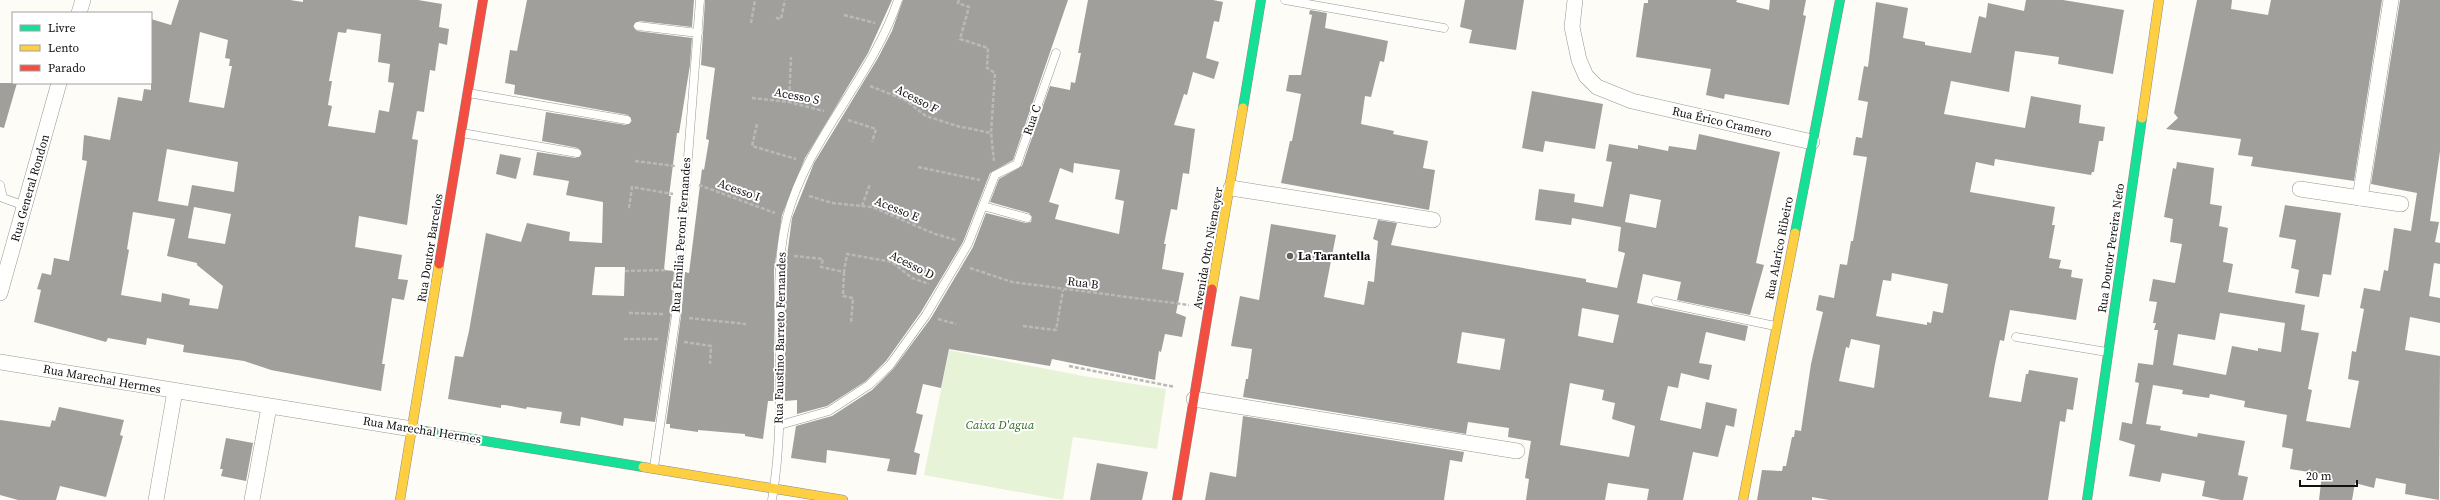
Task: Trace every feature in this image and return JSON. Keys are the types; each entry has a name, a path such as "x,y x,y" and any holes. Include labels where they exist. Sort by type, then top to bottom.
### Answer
{"street":[{"path":"79,12 83,0"},
{"name":"Rua Doutor Barcelos","path":"400,500 483,0"},
{"name":"Avenida Otto Niemeyer","path":"1177,500 1209,308 1231,188 1261,0"},
{"name":"Rua Érico Cramero","path":"1575,0 1572,27 1579,60 1586,76 1597,87 1632,101 1812,142"},
{"name":"Rua Alarico Ribeiro","path":"1743,500 1840,0"},
{"name":"Rua Doutor Pereira Neto","path":"2086,500 2159,0"},
{"path":"2360,198 2391,0"},
{"name":"Rua General Rondon","path":"0,293 59,84"},
{"path":"1231,188 1433,220"},
{"path":"2300,189 2400,204"},
{"name":"Rua Marechal Hermes","path":"0,362 843,500"},
{"path":"156,500 174,391"},
{"path":"1194,398 1516,451"},
{"path":"252,500 270,407"}],"lane":[{"name":"Rua Emilia Peroni Fernandes","path":"654,468 676,315 686,167 700,0"},
{"name":"Rua Faustino Barreto Fernandes","path":"772,500 780,425 779,254 787,217 795,192 808,163 858,82 889,28 898,0"},
{"path":"1285,0 1444,28"},
{"path":"638,26 698,32"},
{"name":"Rua C","path":"995,175 1017,164 1056,54"},
{"path":"467,92 627,120"},
{"path":"461,132 577,153"},
{"path":"780,425 830,411 869,385 890,365 942,289 957,264 968,244 995,175"},
{"path":"0,185 4,198 25,206"},
{"path":"983,206 1027,218"},
{"path":"1656,300 1776,326"},
{"path":"2016,337 2108,352"}],"path":[{"path":"751,23 755,0"},
{"path":"776,18 781,19 785,0"},
{"path":"959,0 958,3 969,7 960,39 988,48 986,68 995,73 991,134 995,175"},
{"path":"844,15 889,28"},
{"path":"789,102 791,57"},
{"name":"Acesso F","path":"858,82 905,100 926,116 991,134"},
{"name":"Acesso S","path":"752,98 789,102 837,115 876,130 872,142"},
{"path":"757,124 752,146 808,163"},
{"path":"635,161 686,167"},
{"path":"918,167 992,183"},
{"name":"Acesso I","path":"686,180 787,217"},
{"path":"862,206 870,184"},
{"path":"628,208 632,187 685,196"},
{"name":"Acesso E","path":"795,192 832,203 872,206 935,234 968,244"},
{"path":"779,254 823,259 821,267 844,272 843,296 853,298 851,324"},
{"name":"Acesso D","path":"844,272 847,254 875,258 892,262 912,278 942,289"},
{"name":"Rua B","path":"957,264 1012,282 1063,290 1209,308"},
{"path":"625,271 679,270"},
{"path":"1023,326 1056,330 1063,290"},
{"path":"1069,366 1155,383"}],"green space":[{"name":"Caixa D'agua","path":"949,350 1083,376 1166,389 1157,449 1073,437 1063,500 924,475"}],"building":[{"path":"179,0 290,0 303,2 303,0 418,0 442,4 439,27 449,29 447,45 439,43 435,71 430,70 424,112 417,111 412,139 418,140 407,225 359,216 355,247 402,255 398,279 408,280 404,300 392,298 382,364 385,364 381,391 271,370 244,361 183,352 184,345 147,338 146,345 108,338 106,342 34,322 41,290 37,289 42,273 51,275 54,258 69,261 87,161 82,160 84,135 110,140 118,97 142,101 144,89 151,90 152,19 171,25","holes":["347,29 381,34 378,62 390,64 388,82 394,83 389,112 379,110 375,133 328,126 332,106 328,105 332,81 329,81 338,32 346,33","200,32 228,40 225,58 230,59 229,66 232,66 224,108 189,102","167,149 238,162 234,192 192,185 188,206 158,201","194,207 231,214 225,244 188,238","133,212 175,219 167,256 197,263 197,265 223,286 218,309 189,305 190,299 162,293 161,302 121,295 129,250 127,249"]},
{"path":"527,0 694,0 692,27 639,21 633,26 637,31 692,38 690,65 679,133 677,133 669,196 671,196 664,270 674,271 671,314 655,422 624,418 623,426 581,417 580,426 560,423 562,412 527,407 526,409 505,405 501,405 501,408 448,399 455,356 463,357 469,331 486,233 521,242 527,223 570,232 569,241 602,243 603,202 566,195 569,181 533,175 537,152 576,158 582,154 578,148 542,141 546,112 626,125 632,121 628,115 514,94 515,85 505,83 510,50 517,51","holes":["595,267 625,267 624,296 592,295"]},
{"path":"705,0 892,0 868,53 805,158 782,215 774,270 774,401 768,401 763,439 745,436 745,434 698,430 698,432 670,428 670,424 666,424 681,316 685,272 689,273 702,169 704,170 709,140 706,139 715,68 701,65"},
{"path":"903,0 1068,0 1013,160 990,173 963,242 921,312 886,361 866,381 827,406 797,414 797,400 785,401 785,271 792,218 814,163 878,58 892,31"},
{"path":"1088,0 1213,0 1223,2 1219,22 1214,21 1206,58 1219,62 1214,79 1193,72 1187,95 1184,94 1174,125 1195,129 1189,174 1183,173 1177,210 1171,209 1164,244 1166,244 1162,269 1184,273 1176,313 1186,317 1182,337 1165,334 1161,352 1159,351 1155,380 1052,359 1050,366 949,349 941,388 923,384 916,413 923,415 914,452 920,454 916,475 887,471 890,459 827,450 826,463 791,458 796,426 832,416 872,390 894,368 931,318 973,247 986,213 1026,223 1031,222 1032,217 1029,213 990,202 999,179 1022,166 1050,86 1070,90 1071,82 1075,83 1081,53 1078,53","holes":["1074,163 1120,170 1115,199 1124,201 1119,234 1055,219 1059,205 1049,202 1060,168 1073,173"]},
{"path":"1465,0 1524,0 1516,50 1469,43 1472,30 1460,27"},
{"path":"1648,0 1737,0 1736,2 1769,10 1770,0 1806,0 1803,15 1806,16 1789,105 1725,94 1724,99 1706,95 1711,69 1636,57 1644,3 1648,3"},
{"path":"2026,0 2063,0 2124,10 2113,74 2058,64 2059,57 2015,51 2009,92 1951,81 1944,114 2025,128 2031,96 2081,105 2079,123 2105,127 2103,141 2099,141 2094,172 2092,172 2091,175 1995,159 1994,166 1976,162 1970,192 2055,207 2052,225 2055,225 2049,258 2061,260 2059,268 2072,270 2071,277 2083,279 2076,320 2010,310 2004,341 2000,340 1989,397 2021,402 2026,374 2028,374 2029,370 2078,378 2073,410 2067,409 2065,422 2060,421 2048,500 1829,500 1812,497 1812,500 1757,500 1762,470 1782,471 1783,466 1786,466 1792,437 1794,437 1795,430 1801,431 1811,364 1823,312 1816,310 1819,295 1834,298 1840,264 1847,265 1851,241 1853,241 1867,157 1853,155 1856,137 1862,138 1868,102 1858,100 1864,66 1868,67 1876,2 1908,8 1903,38 1925,42 1925,45 1971,53 1979,16 1986,18 1988,3 2024,11","holes":["1892,273 1948,284 1943,313 1933,311 1931,323 1927,322 1927,325 1876,316 1883,280 1891,281","1851,339 1880,345 1874,388 1839,381 1846,347 1849,348"]},
{"path":"2197,0 2232,0 2231,9 2268,15 2271,0 2382,0 2354,181 2251,166 2253,157 2238,155 2241,139 2166,129 2178,118 2174,113"},
{"path":"2400,0 2440,0 2440,151 2430,221 2439,222 2435,242 2440,243 2440,264 2434,263 2429,296 2440,298 2440,323 2410,317 2405,350 2440,356 2439,500 2405,494 2406,484 2376,478 2374,488 2355,483 2352,500 2319,500 2322,474 2290,469 2293,449 2282,447 2287,415 2244,407 2245,401 2210,394 2209,398 2182,394 2183,390 2153,385 2146,424 2161,426 2160,430 2197,437 2198,433 2245,441 2238,475 2248,477 2243,500 2221,500 2202,496 2205,481 2162,473 2160,482 2129,476 2135,445 2119,440 2122,422 2132,424 2139,383 2135,382 2138,363 2153,365 2158,330 2154,330 2156,323 2153,323 2157,302 2149,301 2153,279 2175,283 2182,244 2170,242 2173,219 2164,217 2173,168 2176,169 2177,162 2214,168 2210,204 2222,206 2219,226 2228,228 2223,262 2233,264 2228,292 2305,305 2301,330 2319,333 2308,389 2312,390 2306,421 2350,428 2359,381 2348,379 2352,351 2356,352 2364,309 2360,308 2364,288 2380,291 2384,270 2388,271 2394,228 2411,231 2417,193 2371,184","holes":["2220,313 2285,323 2281,352 2258,348 2258,351 2232,346 2226,375 2173,365 2178,334 2215,340"]},
{"path":"1310,10 1327,13 1325,28 1388,41 1384,62 1380,61 1371,97 1365,96 1361,124 1394,131 1393,134 1428,141 1423,168 1435,170 1429,210 1281,183 1290,141 1292,141 1301,94 1286,91 1289,75 1301,75 1312,15 1309,14"},
{"path":"0,83 17,84 4,128 0,127"},
{"path":"1532,91 1603,104 1595,149 1545,141 1543,152 1522,148"},
{"path":"1699,134 1780,152 1756,263 1764,265 1750,315 1677,300 1681,282 1643,274 1637,303 1748,326 1745,341 1706,332 1699,363 1712,365 1709,380 1681,373 1678,388 1668,386 1660,420 1701,429 1706,402 1737,409 1734,427 1726,425 1718,457 1693,452 1683,500 1647,500 1649,489 1608,483 1605,500 1526,500 1529,479 1525,478 1531,441 1508,437 1509,428 1468,422 1466,434 1243,397 1246,379 1248,379 1252,349 1231,346 1240,296 1259,300 1271,224 1336,235 1324,297 1364,305 1368,281 1374,282 1378,241 1373,239 1378,220 1397,223 1391,245 1586,279 1586,282 1617,288 1625,253 1618,251 1621,227 1572,218 1571,225 1535,220 1539,189 1575,194 1574,202 1603,207 1612,162 1606,161 1609,144 1638,149 1638,145 1668,151 1669,146 1696,150","holes":["1630,194 1661,200 1656,228 1625,222","1582,308 1619,315 1613,343 1578,336","1462,332 1505,339 1500,370 1457,363","1570,383 1604,390 1602,400 1615,403 1612,419 1635,426 1629,457 1560,445"]},
{"path":"500,154 521,158 516,179 496,174"},
{"path":"2285,205 2341,213 2331,275 2323,274 2319,297 2295,293 2299,270 2291,268 2296,240 2279,237"},
{"path":"59,407 124,420 120,435 123,436 106,497 60,486 56,500 18,500 0,495 0,420 50,427 52,420 55,421"},
{"path":"1243,416 1464,452 1462,462 1450,460 1444,500 1205,500 1210,472 1236,477"},
{"path":"226,438 253,443 246,481 221,476 223,469 220,469"},
{"path":"1097,463 1148,472 1142,500 1090,500"}],"traffic: fast":[{"path":"1243,108 1261,0"},
{"path":"1795,233 1840,0"},
{"path":"2087,500 2142,118"},
{"path":"412,429 643,467"}],"traffic: slow":[{"path":"2142,118 2159,0"},
{"path":"1212,289 1243,108"},
{"path":"1743,500 1795,233"},
{"path":"400,500 439,264"},
{"path":"643,467 843,500"}],"traffic: jam":[{"path":"439,264 483,0"},
{"path":"1177,500 1212,289"}],"place":[{"name":"La Tarantella","path":"1290,256"}]}
